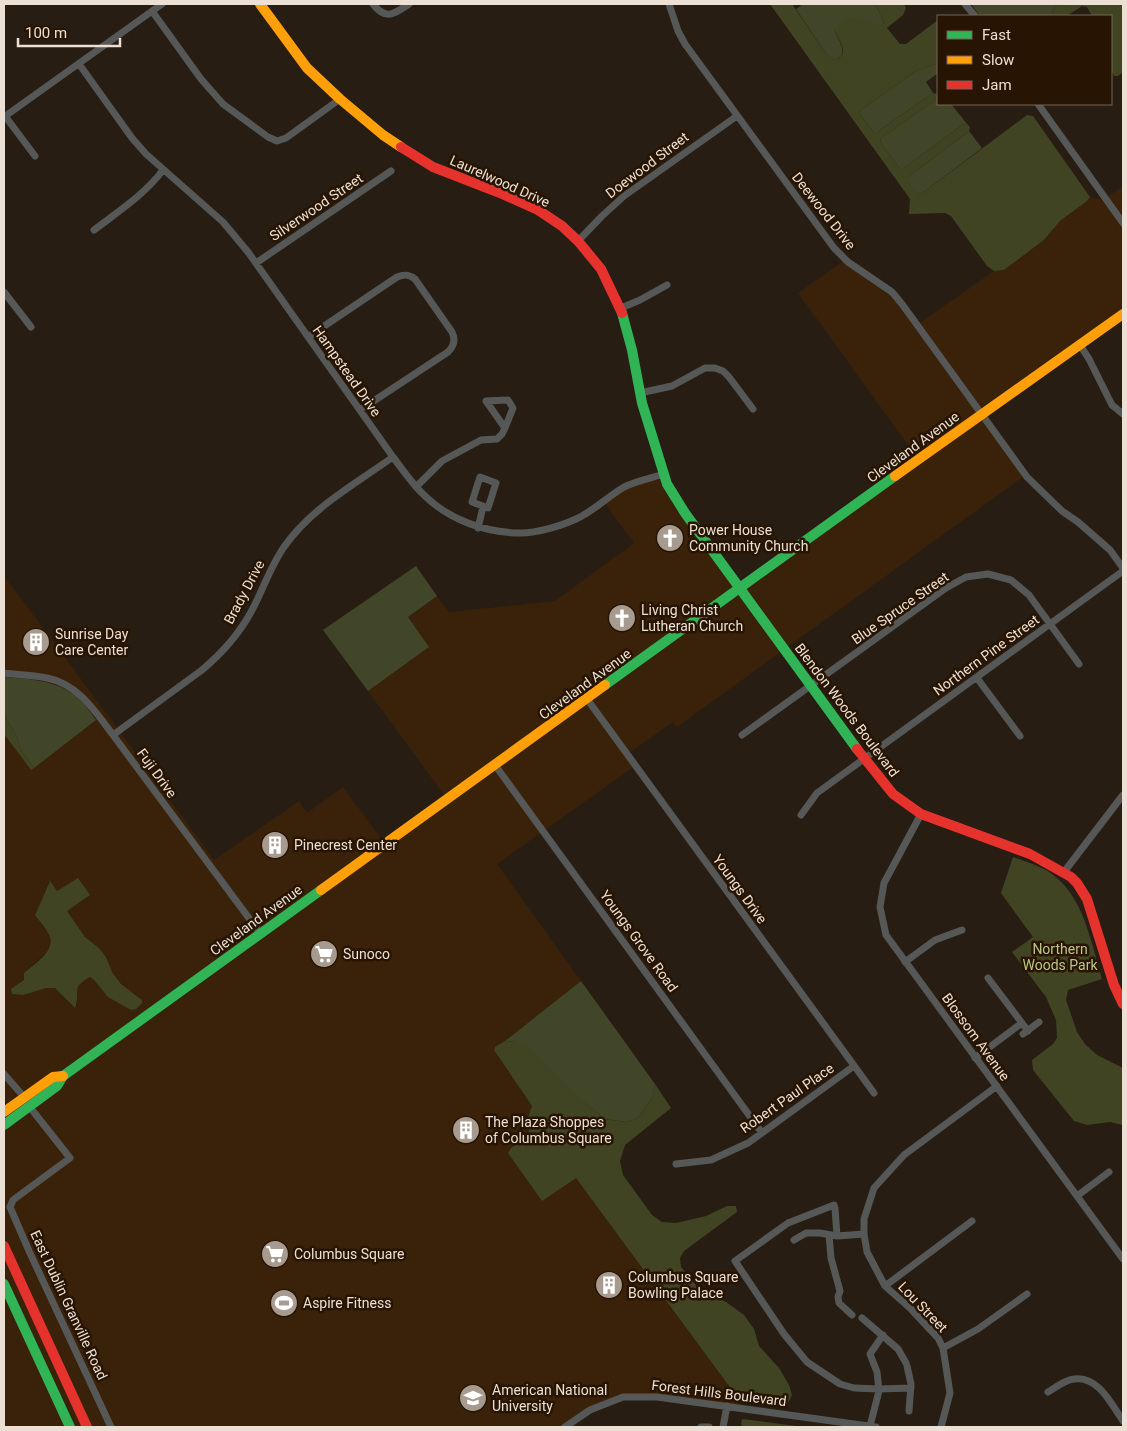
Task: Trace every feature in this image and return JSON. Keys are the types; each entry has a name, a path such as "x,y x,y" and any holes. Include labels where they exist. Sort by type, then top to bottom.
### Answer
{"main road":[{"name":"Laurelwood Drive","path":"260,4 307,68 383,135 433,167 538,210 562,226 578,241 601,269 621,308 632,350 640,393 667,484 685,513 740,588"},
{"name":"Cleveland Avenue","path":"4,1112 58,1086 63,1076 260,933 1123,314"},
{"name":"Blendon Woods Boulevard","path":"740,588 864,760 893,794 921,814 1030,854 1064,872 1077,883 1087,899 1114,985 1123,1004"},
{"name":"Cleveland Avenue","path":"4,1125 27,1102"},
{"path":"4,1246 86,1427"},
{"path":"4,1284 70,1427"}],"street":[{"path":"34,156 4,117 162,4"},
{"path":"373,4 379,12 385,15 396,13 409,4"},
{"name":"Deewood Drive","path":"669,4 678,31 685,44 834,248 848,262 892,292 1027,477 1062,511 1078,522 1110,550 1123,570"},
{"path":"966,4 974,15"},
{"path":"152,11 201,79 223,104 268,137 277,140 286,138 340,99"},
{"name":"Hampstead Drive","path":"79,64 132,138 146,154 223,222 256,263 393,457 416,487 442,509 478,528 523,534 548,529 576,519 628,485 664,474"},
{"path":"1039,105 1123,223"},
{"name":"Doewood Street","path":"578,241 624,196 737,116"},
{"path":"94,230 139,196 162,170"},
{"name":"Silverwood Street","path":"256,263 391,171"},
{"path":"308,337 397,277 406,274 411,276 426,294 452,332 454,337 452,348 360,410"},
{"path":"621,308 640,300 666,285"},
{"path":"4,292 31,327"},
{"path":"1080,345 1090,359 1112,405 1123,414"},
{"path":"640,393 672,386 706,368 715,368 723,371 729,377 753,410"},
{"path":"416,487 442,461 481,440 497,439 505,428"},
{"name":"Brady Drive","path":"113,735 215,659 251,612 276,560 294,533 333,499 393,457"},
{"path":"480,477 496,483 488,508 484,507 472,502 480,477"},
{"path":"478,528 484,507"},
{"name":"Northern Pine Street","path":"801,815 817,794 1123,570"},
{"name":"Blue Spruce Street","path":"742,735 946,588 966,577 988,574 1011,580 1029,594 1079,664"},
{"name":"Fuji Drive","path":"4,672 48,678 79,693 113,735 260,933"},
{"path":"977,678 1020,736"},
{"name":"Youngs Drive","path":"587,699 874,1093"},
{"name":"Youngs Grove Road","path":"495,765 762,1132"},
{"path":"1064,872 1123,795"},
{"name":"Blossom Avenue","path":"921,814 886,878 880,907 886,934 1123,1259"},
{"path":"905,962 935,940 962,930"},
{"path":"988,978 1022,1023 1025,1032 1039,1022"},
{"path":"975,1058 1022,1023"},
{"name":"Robert Paul Place","path":"676,1164 711,1160 748,1143 854,1066"},
{"path":"4,1074 27,1102"},
{"name":"Lou Street","path":"941,1427 950,1393 943,1348 938,1338 922,1320 885,1286 868,1252 864,1234 864,1219 874,1188 904,1155 997,1086"},
{"name":"East Dublin Granville Road","path":"27,1102 70,1158 13,1200 10,1207 111,1427"},
{"path":"1077,1196 1109,1172"},
{"path":"837,1236 834,1205 788,1223 734,1261 784,1334 807,1362 840,1384 854,1388 911,1388"},
{"path":"885,1286 972,1222"},
{"path":"794,1240 806,1234 820,1233 837,1236 864,1234"},
{"path":"829,1235 831,1258 840,1291 839,1302 852,1315"},
{"path":"943,1348 978,1329 1027,1294"},
{"path":"862,1318 898,1349 906,1364 911,1388 909,1411"},
{"path":"873,1427 879,1389 877,1372 870,1354 883,1335"},
{"path":"1048,1392 1073,1379 1083,1379 1093,1383 1101,1390 1123,1420"},
{"name":"Forest Hills Boulevard","path":"565,1427 590,1410 623,1397 657,1397 873,1427"},
{"path":"722,1427 727,1406"},
{"path":"701,1427 709,1427"}],"shaded area":[{"path":"1123,186 1123,315 983,415 1027,474 677,727 673,722 628,754 636,765 497,864 581,981 495,1047 494,1050 532,1106 527,1120 528,1135 512,1147 576,1178 737,1397 738,1407 646,1395 603,1403 564,1427 4,1427 4,734 31,769 96,720 76,696 42,681 4,677 4,577 214,860 299,801 307,813 343,787 385,844 447,799 368,691 429,647 408,617 437,596 449,612 555,601 634,543 603,501 624,487 663,475 741,588 919,460 798,293 845,260 875,279 918,324 994,271 1004,270 1044,240 1060,221 1090,197 1103,200","holes":["49,882 57,891 67,911 85,937 99,948 106,957 112,972 121,984 142,999 90,977 76,989 77,1005 72,1006 55,988 46,988 23,995 12,989 24,980 24,973 49,950 50,936 35,915"]}],"green space":[{"path":"770,4 792,4 827,55 834,60 842,55 843,51 841,42 834,30 842,23 855,17 881,26 884,22 875,4 904,4 906,8 903,15 887,28 900,44 906,44 937,21 937,63 916,71 859,113 873,132 877,132 933,93 936,94 937,99 881,138 880,142 900,169 903,169 962,125 967,124 970,127 969,131 908,177 908,181 916,193 921,194 1027,115 1033,116 1090,197 1060,221 1044,240 1004,270 994,271 987,266 951,216 945,213 909,214 910,199"},
{"path":"803,4 875,4 884,22 881,26 834,30 842,51 839,58 834,60 827,55 796,9"},
{"path":"971,4 1059,4 1055,7 1052,13 1053,15 979,15"},
{"path":"1059,4 1123,4 1123,72 1118,76 1114,76 1112,72 1112,15 1091,15 1087,7 1082,6 1068,15 1053,15 1052,13"},
{"path":"937,63 937,74 926,82 933,93 877,132 873,132 859,113 861,110 916,71"},
{"path":"937,99 937,105 952,105 967,124 962,125 903,169 900,169 880,142 881,138"},
{"path":"969,131 982,148 921,194 915,193 908,181 908,177"},
{"path":"416,566 437,596 408,617 429,647 368,691 323,630"},
{"path":"4,677 51,683 79,698 96,720 34,768 20,749 17,737 4,715"},
{"path":"4,715 17,737 20,749 34,768 31,770 4,734"},
{"name":"Northern Woods Park","path":"1013,857 1046,870 1059,880 1069,891 1084,918 1102,979 1068,990 1066,1000 1077,1032 1085,1044 1097,1055 1123,1068 1123,1125 1110,1122 1087,1125 1074,1121 1033,1070 1032,1060 1053,1044 1057,1038 1056,1020 1046,997 1012,952 1033,937 1001,893"},
{"path":"78,878 90,895 67,911 85,937 99,948 106,957 112,972 121,984 142,1000 142,1003 136,1009 131,1010 108,997 90,977 78,987 75,1008 55,988 46,988 23,995 12,994 11,989 24,980 24,973 43,956 50,946 49,935 35,915 50,881 57,891"},
{"path":"581,981 655,1084 652,1099 637,1119 626,1122 605,1119 516,1042 505,1041"},
{"path":"505,1041 525,1044 591,1108 605,1119 626,1122 637,1119 652,1099 655,1084 671,1108 625,1145 620,1161 623,1175 652,1215 662,1222 676,1223 706,1216 727,1206 736,1206 737,1212 684,1251 680,1258 681,1267 699,1289 726,1302 744,1315 754,1329 759,1346 779,1368 789,1385 792,1395 787,1405 737,1397 576,1178 542,1201 508,1153 512,1147 528,1134 527,1120 532,1106 494,1050 495,1047"},
{"path":"742,1419 804,1427 743,1427 741,1425"}],"traffic: fast":[{"path":"622,313 632,350 642,403 667,484 685,513 857,749"},
{"path":"605,685 895,476"},
{"path":"4,1125 57,1086 63,1076 321,890"},
{"path":"4,1284 70,1427"}],"traffic: slow":[{"path":"260,4 307,68 340,99 383,135 401,147"},
{"path":"895,476 1123,314"},
{"path":"321,890 605,685"},
{"path":"4,1112 53,1077 63,1076"}],"traffic: jam":[{"path":"401,147 433,167 538,210 562,226 578,241 601,269 622,313"},
{"path":"857,749 893,794 921,814 1030,854 1071,877 1087,899 1114,985 1123,1004"},
{"path":"4,1246 87,1427"}],"place":[{"name":"Power House Community Church","path":"670,538"},
{"name":"Living Christ Lutheran Church","path":"622,618"},
{"name":"Sunrise Day Care Center","path":"36,642"},
{"name":"Pinecrest Center","path":"275,845"},
{"name":"Sunoco","path":"324,954"},
{"name":"The Plaza Shoppes of Columbus Square","path":"466,1130"},
{"name":"Columbus Square","path":"275,1254"},
{"name":"Columbus Square Bowling Palace","path":"609,1285"},
{"name":"Aspire Fitness","path":"284,1303"},
{"name":"American National University","path":"473,1398"}]}
